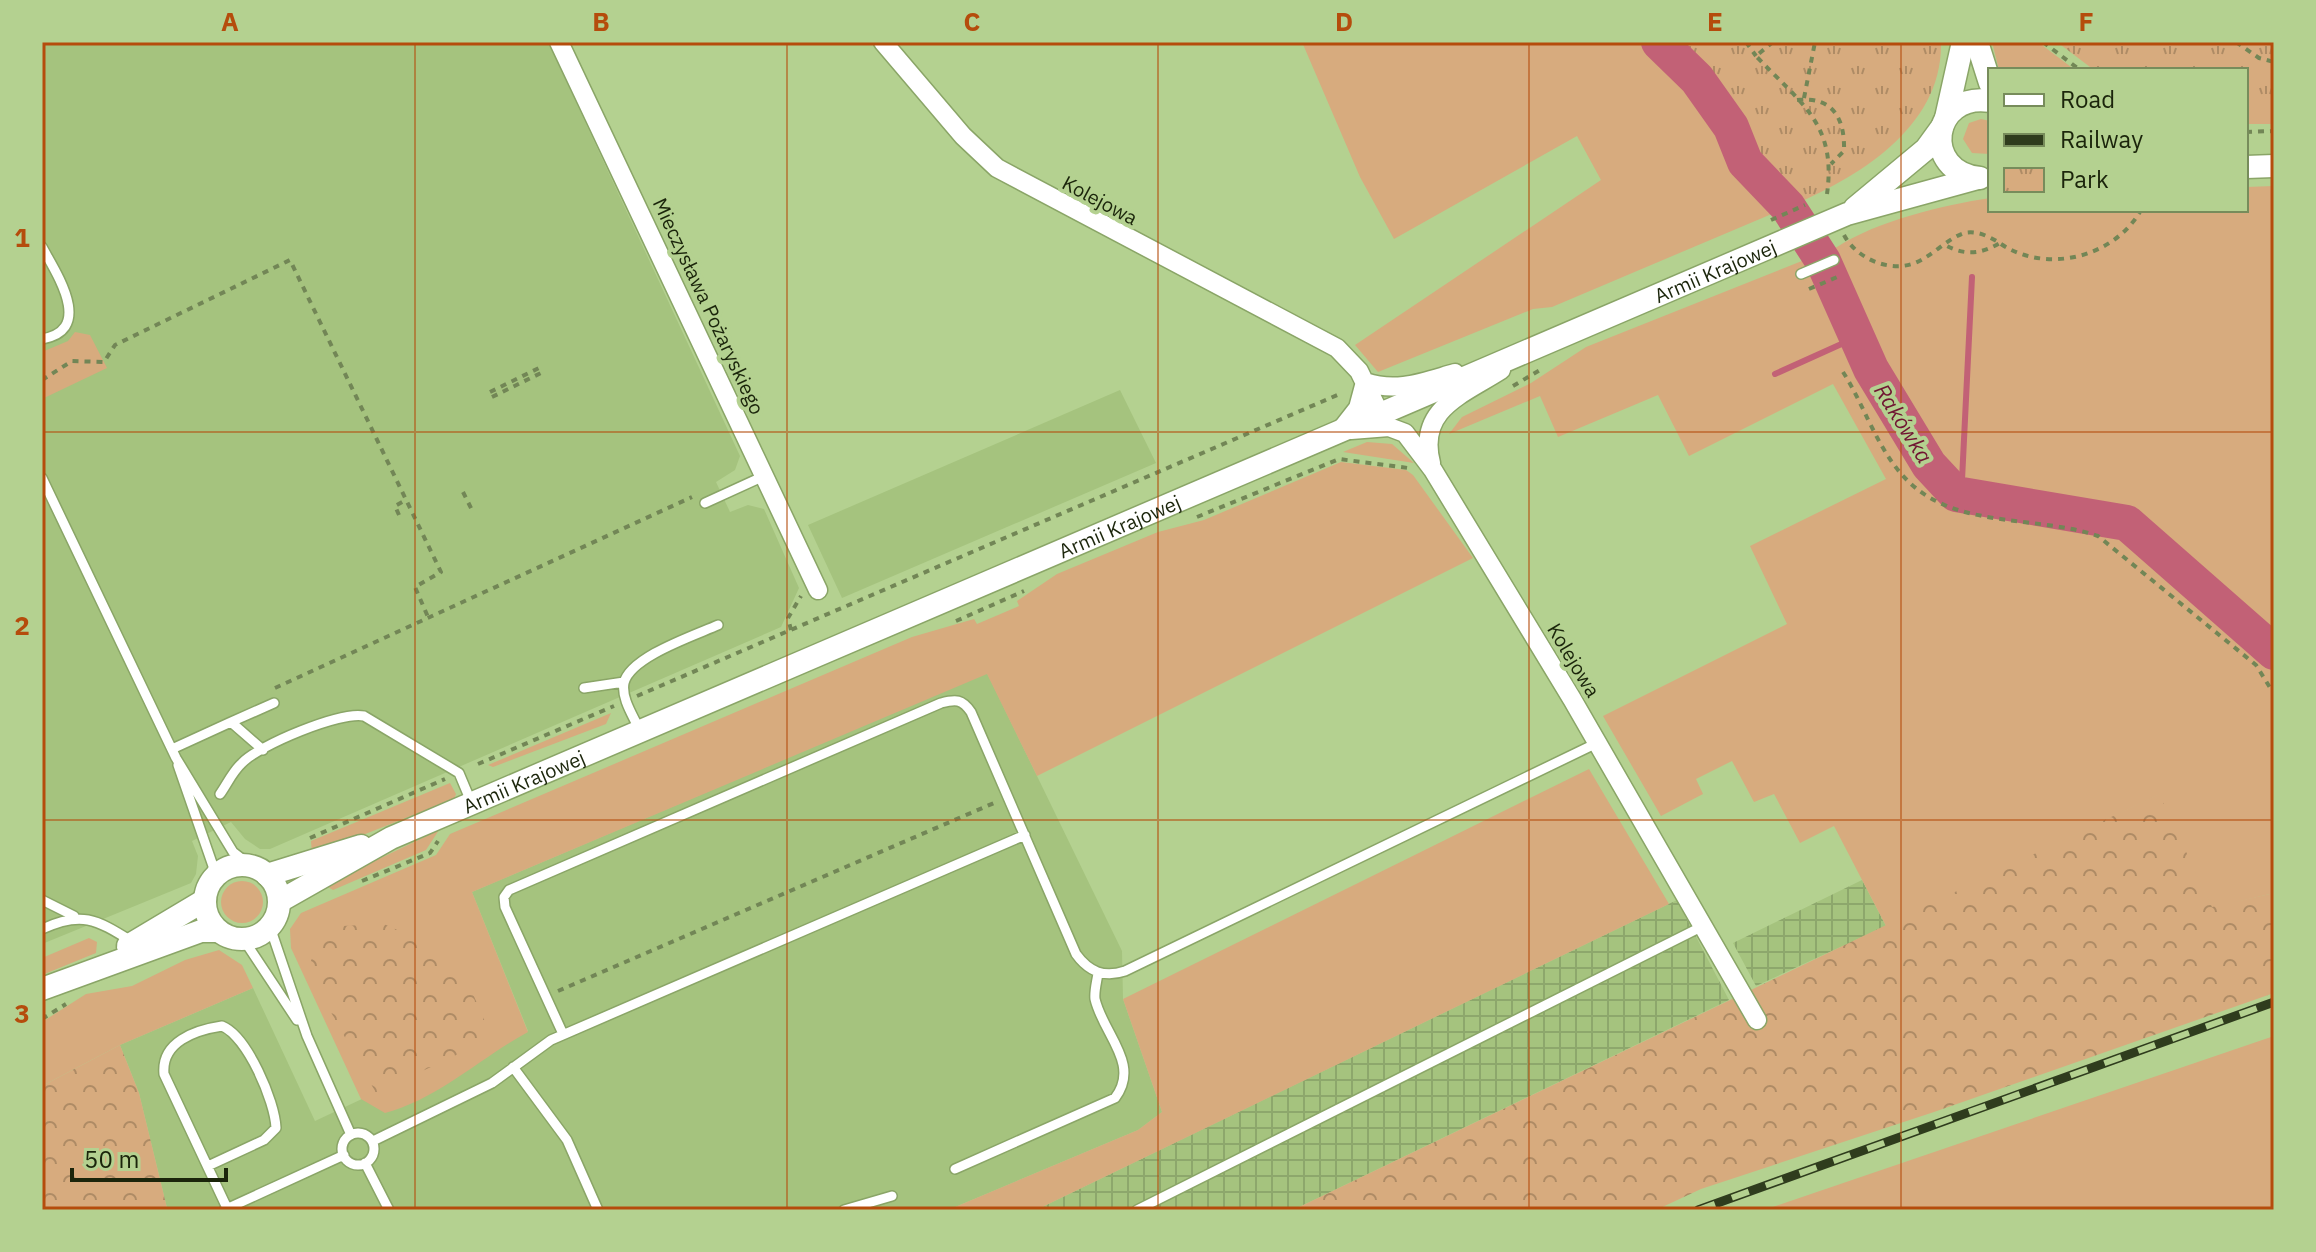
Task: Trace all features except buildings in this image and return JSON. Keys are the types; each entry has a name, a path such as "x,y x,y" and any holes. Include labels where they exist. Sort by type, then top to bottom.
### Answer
{"street":[{"name":"Mieczysława Pożaryskiego","path":"559,42 818,590"},
{"name":"Kolejowa","path":"883,42 963,136 997,168 1337,348 1349,357 1358,385 1380,414"},
{"path":"1963,42 1944,123 1945,157 1959,172 1984,177"},
{"path":"1977,42 1988,77"},
{"path":"1944,123 1964,102 1988,101"},
{"name":"Armii Krajowej","path":"1845,224 1926,149 1944,123"},
{"path":"2248,167 2274,166"},
{"name":"Armii Krajowej","path":"391,838 1817,227 1845,224 1984,177"},
{"path":"1340,431 1358,408 1358,385 1403,388 1533,350"},
{"path":"1423,471 1426,443 1434,419 1446,405 1533,350"},
{"name":"Kolejowa","path":"1340,431 1389,427 1405,433 1423,471 1597,743 1705,925 1757,1020"},
{"path":"88,969 133,943 209,890 232,867 259,870 391,838"},
{"path":"42,989 88,969 201,931 218,931 244,940 259,936 270,927 280,901 391,838"},
{"path":"259,870 280,901"},
{"path":"209,890 210,920 218,931"}],"lane":[{"path":"42,247 66,289 69,314 59,333 42,339"},
{"path":"1801,274 1834,260"},
{"path":"705,503 764,476"},
{"path":"42,478 174,754 233,852 259,870"},
{"path":"640,731 626,701 624,682 635,663 718,625"},
{"path":"584,688 624,682"},
{"path":"563,1034 505,907 504,897 509,890 955,699 965,703 971,712 1076,954 1086,966 1098,973 1125,971 1597,743"},
{"path":"174,754 231,722 274,703"},
{"path":"220,794 243,761 331,718 350,713 364,716 459,773 472,804"},
{"path":"231,722 263,750"},
{"path":"174,754 188,802 213,866 209,890"},
{"path":"373,1141 477,1091 563,1034 1025,835"},
{"path":"42,900 74,916 105,925 133,943"},
{"path":"42,929 74,916"},
{"path":"1137,1210 1705,925"},
{"path":"270,927 307,1036 351,1135"},
{"path":"244,940 252,946 307,1036"},
{"path":"955,1169 1115,1098 1124,1086 1126,1068 1094,997 1098,973"},
{"path":"208,1166 264,1140 276,1128 276,1112 241,1039 222,1026 175,1044 165,1052 163,1063 164,1074 226,1209 344,1155"},
{"path":"513,1067 567,1140 598,1210"},
{"path":"344,1155 345,1141 351,1135 361,1133 373,1141"},
{"path":"344,1155 355,1164 365,1163 372,1156 373,1141"},
{"path":"365,1163 389,1210"},
{"path":"844,1210 892,1196"}],"path":[{"path":"1746,42 1827,139 1831,164 1827,194"},
{"path":"1756,56 1773,42"},
{"path":"1804,99 1815,42"},
{"path":"2043,42 2077,68"},
{"path":"2236,42 2259,58 2274,62"},
{"path":"1797,100 1822,104 1839,115 1845,127 1844,151 1831,164"},
{"path":"2248,132 2274,131"},
{"path":"1771,220 1805,205"},
{"path":"1845,224 1851,249 1871,261 1889,265 1913,264 1973,232 2030,258 2087,254 2127,229 2140,212"},
{"path":"1945,245 1961,252 1978,253 2000,243"},
{"path":"42,380 72,361 104,362 115,345 290,260 441,572 415,587 428,617"},
{"path":"294,268 304,264"},
{"path":"1809,289 1842,275"},
{"path":"491,395 544,368"},
{"path":"1843,372 1874,433 1909,482 1935,501 1966,513 2078,529 2098,536 2256,665 2274,694"},
{"path":"478,764 1358,385"},
{"path":"383,452 392,448"},
{"path":"1339,459 1423,471"},
{"path":"463,492 472,510"},
{"path":"270,690 696,495"},
{"path":"399,515 395,506 406,500"},
{"path":"300,842 447,778"},
{"path":"544,997 1008,797"},
{"path":"42,1019 78,997"}],"shaded area":[{"path":"42,42 548,42 740,456 735,470 716,482 730,512 748,505 764,509 799,588 781,627 270,849 260,849 245,839 231,822 192,841 198,856 196,874 191,883 42,944"},
{"path":"1120,390 1156,463 842,598 808,525"},
{"path":"987,673 1122,951 1123,999 1162,1112 1138,1130 948,1210 163,1210 167,1208 139,1093 120,1045 253,988 315,1121 492,1038 528,1031 472,892"},
{"path":"1862,880 1886,926 1756,986 1733,943"},
{"path":"1677,900 1729,1000 1293,1210 1036,1210"}],"green space":[{"path":"1302,42 1659,42 1697,79 1731,127 1745,162 1788,207 1552,307 1533,309 1378,372 1355,345 1601,180 1577,136 1394,239 1360,177"},
{"path":"1659,42 1941,42 1938,72 1928,100 1892,146 1842,181 1788,207 1745,162 1731,127 1697,79"},
{"path":"1992,42 2038,42 2072,68 1998,68"},
{"path":"2057,42 2274,42 2274,124 2248,124 2248,68 2091,68"},
{"path":"1981,119 1988,121 1988,154 1972,153 1963,139 1969,123"},
{"path":"2274,186 2274,893 2212,908 2158,795 1886,926 1834,826 1800,843 1774,794 1754,802 1732,761 1696,779 1703,794 1661,816 1603,716 1787,624 1750,546 1886,479 1833,384 1689,456 1658,395 1558,437 1540,396 1449,434 1462,417 1531,383 1586,347 1911,215 1988,198 1988,212 2248,212 2248,187"},
{"path":"75,332 90,335 107,368 42,399 42,352 68,341"},
{"path":"1367,442 1392,444 1414,463 1343,452"},
{"path":"1341,462 1406,470 1413,475 1473,558 1037,776 987,674 472,892 528,1032 441,1088 404,1107 385,1113 361,1099 291,948 290,929 301,913 436,855 450,834 912,637 974,619 977,624 1019,606 1017,601 1057,574 1158,532 1204,520"},
{"path":"611,713 606,724 493,767 488,765"},
{"path":"1589,769 1669,904 1036,1210 948,1210 1138,1130 1162,1112 1123,999"},
{"path":"450,783 456,794 454,799 312,855 311,841"},
{"path":"2159,794 2212,907 2274,893 2274,993 1934,1112 1701,1189 1656,1210 1293,1210"},
{"path":"439,830 426,850 333,890 325,885"},
{"path":"242,881 257,887 263,902 257,917 242,923 227,917 221,902 227,887"},
{"path":"384,924 457,957 492,1038 376,1093 308,971 321,927"},
{"path":"89,938 97,942 96,953 42,975 42,958"},
{"path":"219,950 242,965 253,988 120,1045 42,1086 42,1022 86,994 132,986 185,960"},
{"path":"2274,1036 2274,1210 1764,1210"},
{"path":"120,1045 139,1093 167,1208 42,1210 42,1086"}],"waterway":[{"name":"Rakówka","path":"1659,42 1697,79 1731,127 1745,162 1788,207 1823,261 1871,369 1929,465 1956,494 2127,523 2274,652"},
{"path":"1956,494 1962,480 1972,277"},
{"path":"1775,374 1857,337"}],"railway":[{"path":"1698,1210 2274,1002"}]}
